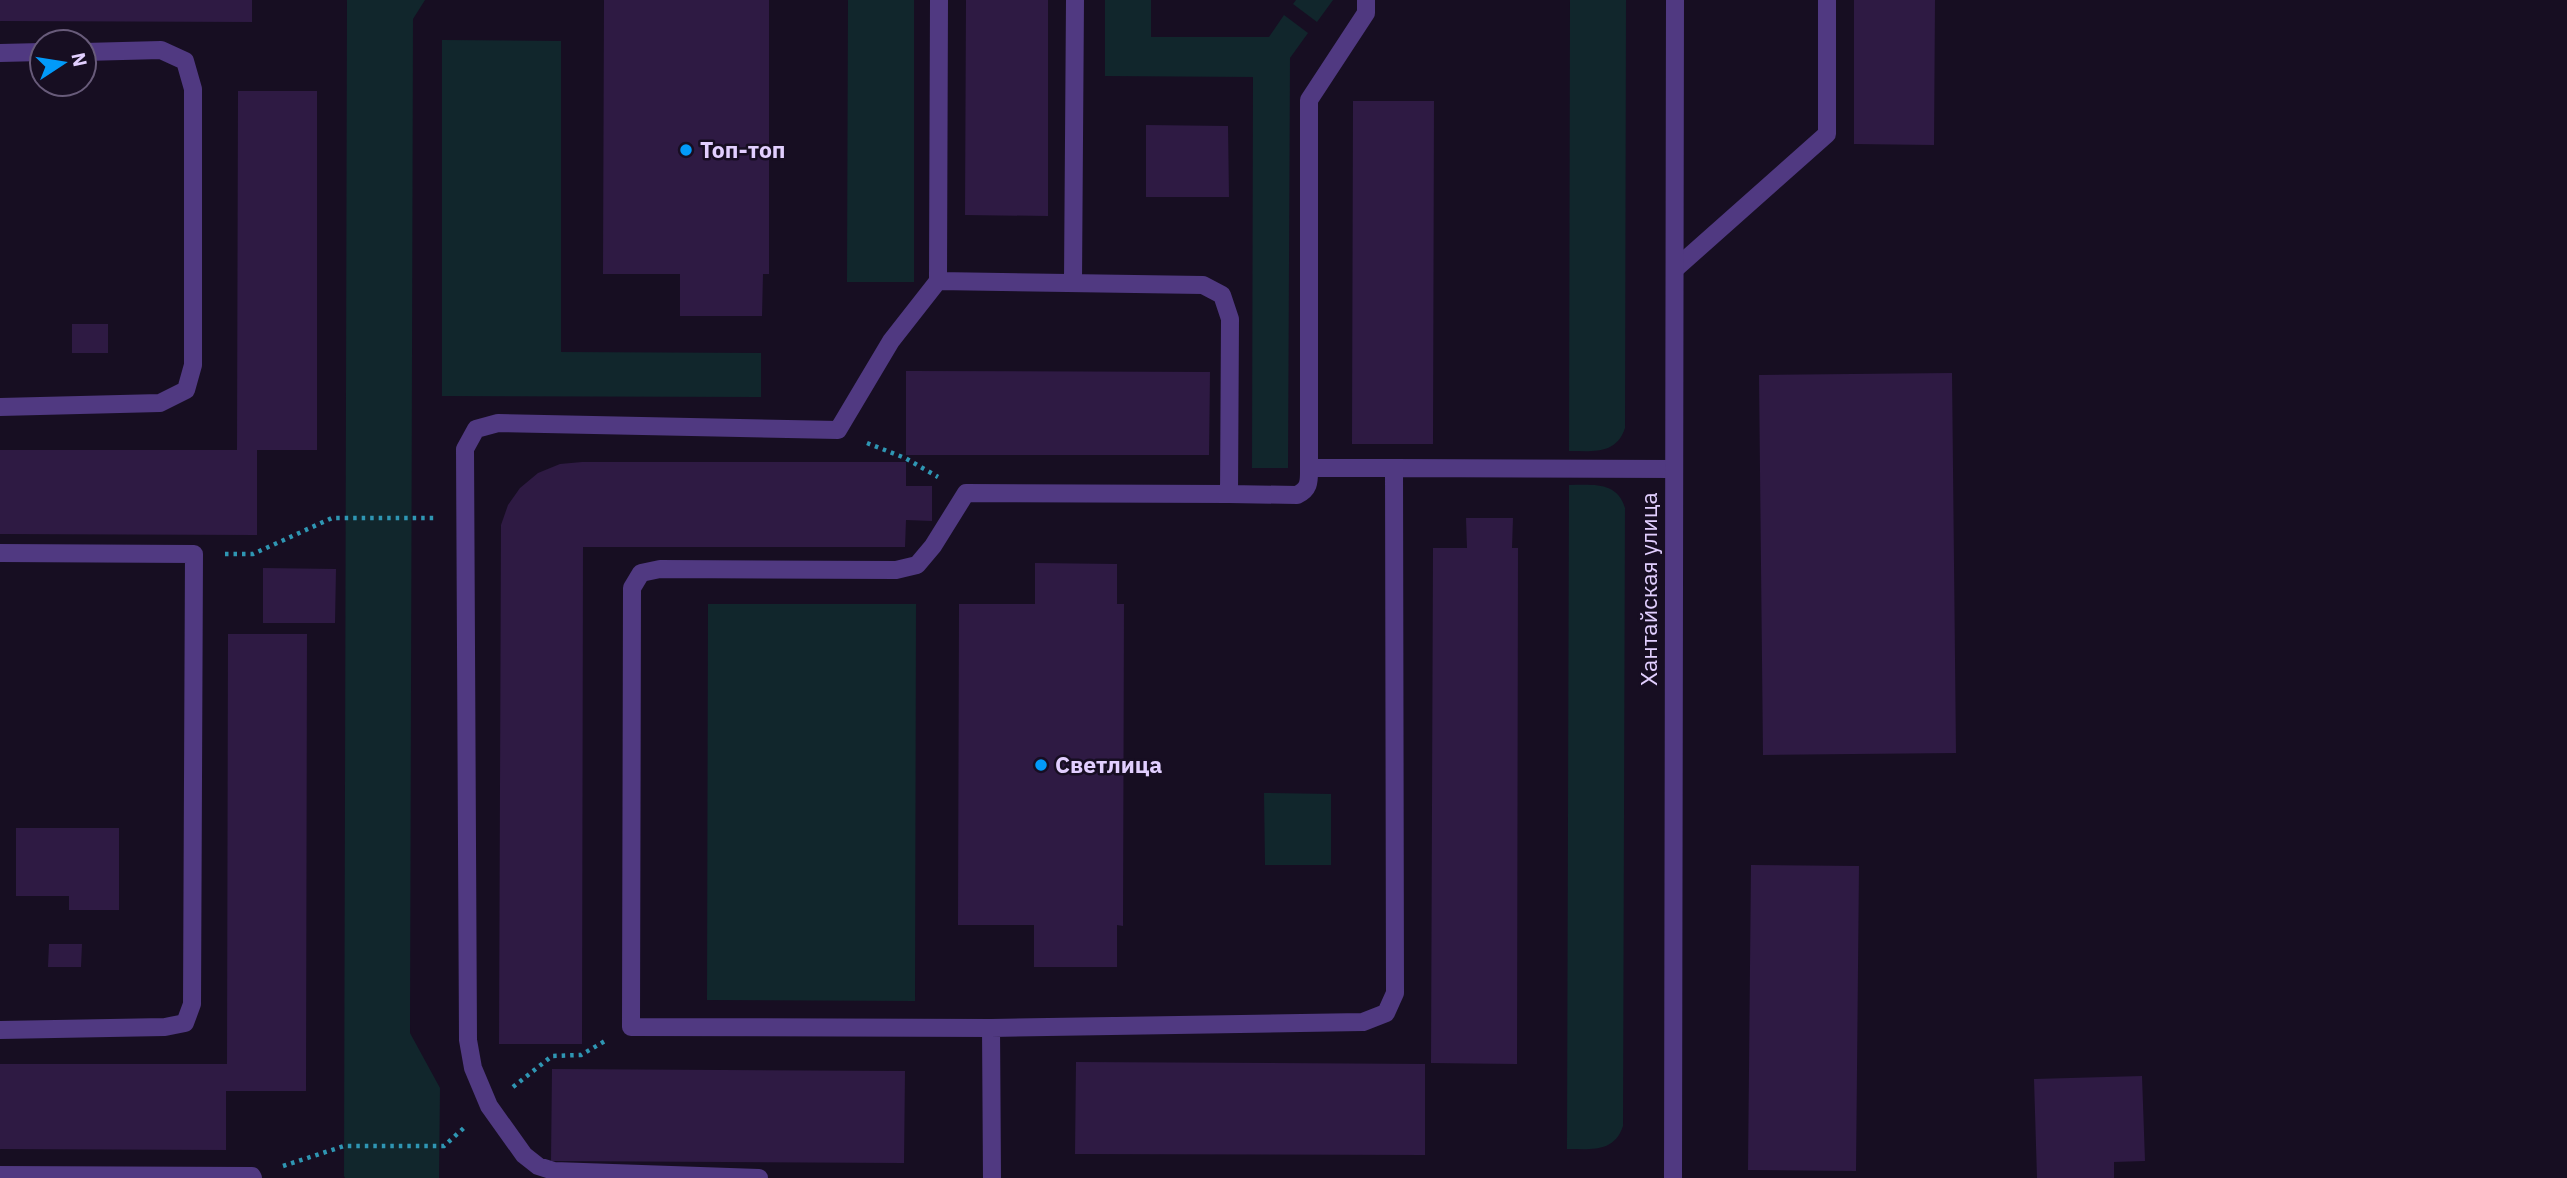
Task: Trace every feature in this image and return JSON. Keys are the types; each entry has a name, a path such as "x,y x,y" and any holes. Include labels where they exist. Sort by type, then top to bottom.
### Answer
{"street":[{"path":"759,1178 554,1171 538,1166 524,1156 489,1106 473,1068 468,1040 465,449 476,429 498,423 838,430 891,341 938,281 939,0"},
{"path":"1073,281 1075,0"},
{"path":"1366,0 1366,13 1309,100 1309,486 1304,492 1297,495 966,493 933,546 917,565 896,570 660,569 642,573 632,587 631,1027 991,1028 1363,1022 1385,1013 1395,993 1394,468"},
{"name":"Хантайская улица","path":"1672,1178 1675,0"},
{"path":"1675,270 1827,134 1827,0"},
{"path":"0,407 160,403 186,390 193,365 193,89 185,61 161,50 98,52"},
{"path":"0,53 28,52"},
{"path":"938,281 1203,285 1222,295 1230,318 1229,494"},
{"path":"1309,468 1674,469"},
{"path":"0,553 194,554 192,1004 185,1023 165,1027 0,1030"},
{"path":"991,1028 992,1178"},
{"path":"0,1175 252,1177"}],"path":[{"path":"838,430 905,458 966,493"},
{"path":"194,554 253,554 332,518 423,518"},
{"path":"252,1177 344,1146 444,1146 552,1056 581,1055 631,1027"}],"shaded area":[{"path":"347,0 425,0 413,19 410,1033 440,1088 439,1178 344,1176"},
{"path":"848,0 914,0 914,282 847,282"},
{"path":"1105,0 1151,0 1151,37 1269,37 1284,15 1308,33 1290,58 1288,468 1252,468 1253,77 1105,76"},
{"path":"1296,0 1333,0 1317,22 1293,4"},
{"path":"1570,0 1626,0 1625,428 1616,443 1595,451 1569,451"},
{"path":"442,40 561,41 561,352 761,353 761,397 442,396"},
{"path":"1569,485 1603,486 1616,493 1625,508 1623,1126 1619,1135 1608,1145 1585,1149 1567,1149"},
{"path":"708,604 916,604 915,1001 707,1000"},
{"path":"1264,793 1331,794 1331,865 1265,865"}],"building":[{"path":"0,0 252,0 252,22 0,21"},
{"name":"Топ-топ","path":"604,0 769,0 769,274 763,274 762,316 680,316 680,274 603,274"},
{"path":"966,0 1048,0 1048,216 965,215"},
{"path":"1854,0 1935,0 1934,145 1854,144"},
{"path":"238,91 317,91 317,450 257,450 257,535 0,534 0,450 237,450"},
{"path":"1353,101 1434,101 1433,444 1352,444"},
{"path":"1146,125 1228,126 1229,197 1146,197"},
{"path":"72,324 108,324 108,353 72,353"},
{"path":"906,371 1210,372 1209,455 906,455"},
{"path":"1952,373 1956,753 1763,755 1759,375"},
{"path":"906,462 906,486 932,486 932,521 906,520 905,547 583,547 582,1044 499,1044 501,525 508,505 520,488 538,473 560,464"},
{"path":"1466,518 1513,518 1512,548 1518,548 1517,1064 1431,1063 1433,548 1467,548"},
{"name":"Светлица","path":"1035,563 1117,564 1117,604 1124,604 1123,926 1117,925 1117,967 1034,967 1034,925 958,925 959,604 1035,604"},
{"path":"263,568 336,569 335,623 263,623"},
{"path":"228,634 307,634 306,1091 226,1091 226,1150 0,1149 0,1064 227,1064"},
{"path":"16,828 119,828 119,910 69,910 69,896 16,896"},
{"path":"1751,865 1859,866 1856,1171 1748,1170"},
{"path":"49,944 82,944 81,967 48,967"},
{"path":"1076,1062 1425,1064 1425,1155 1075,1154"},
{"path":"552,1069 905,1071 904,1163 551,1161"},
{"path":"2142,1076 2145,1161 2114,1162 2114,1178 2037,1178 2034,1079"}],"place":[{"name":"Топ-топ","path":"686,150"},
{"name":"Светлица","path":"1041,765"}]}
